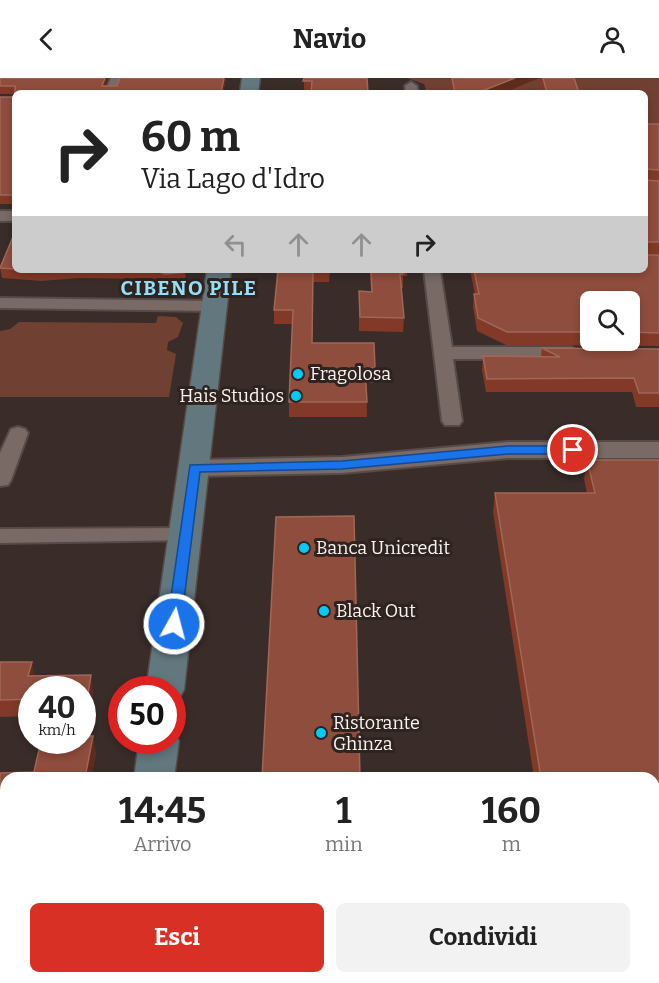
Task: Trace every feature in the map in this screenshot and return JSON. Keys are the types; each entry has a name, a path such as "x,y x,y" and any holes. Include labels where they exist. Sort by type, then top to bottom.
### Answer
{"main road":[{"path":"167,676 218,273"},
{"path":"155,772 157,754"}],"street":[{"path":"432,273 452,421"},
{"path":"0,303 213,306"},
{"path":"442,353 591,354"},
{"path":"0,480 18,433"},
{"path":"194,468 353,464 508,450 659,450"},
{"path":"0,536 185,535"}],"shaded area":[{"path":"407,78 659,78 659,125 648,125 648,90 426,90 424,84"},
{"path":"158,316 176,317 183,323 178,337 168,342 167,350 176,354 169,397 0,397 0,331 10,329 19,322 156,323"}],"building":[{"path":"0,78 105,78 102,86 117,86 120,78 224,78 222,90 15,90 15,86 0,86"},
{"path":"304,78 367,78 368,90 311,90 312,81 303,81"},
{"path":"452,78 515,78 485,90 454,90"},
{"path":"543,78 574,78 578,90 546,90"},
{"path":"0,97 12,97 12,195 0,195"},
{"path":"648,124 659,124 659,170 648,169"},
{"path":"648,180 659,181 659,242 648,242"},
{"path":"12,239 12,269 0,268"},
{"path":"648,255 659,255 659,333 640,332 640,291 580,291 580,332 507,332 478,318 474,294 479,294 475,273 648,273"},
{"path":"278,273 313,273 312,343 374,343 375,368 365,368 367,402 289,402 293,310 274,310"},
{"path":"371,273 403,273 400,274 404,318 360,317 359,291 372,292"},
{"path":"542,348 580,348 580,351 659,349 659,393 639,393 634,378 487,379 483,356 560,357"},
{"path":"587,460 659,460 659,772 540,772 495,493 595,493"},
{"path":"354,516 360,772 262,772 276,517"},
{"path":"0,662 32,662 28,676 18,676 18,699 0,700"},
{"path":"91,675 91,676 28,676"},
{"path":"38,754 90,754 86,772 34,772"}],"place":[{"name":"Fragolosa","path":"298,374"},
{"name":"Hais Studios","path":"296,396"},
{"name":"Banca Unicredit","path":"304,548"},
{"name":"Black Out","path":"324,611"},
{"name":"Ristorante Ghinza","path":"321,733"}],"district":[{"name":"CIBENO PILE","path":"189,288"}],"route":[{"path":"174,624 194,468 342,465 508,450 573,450"}]}
